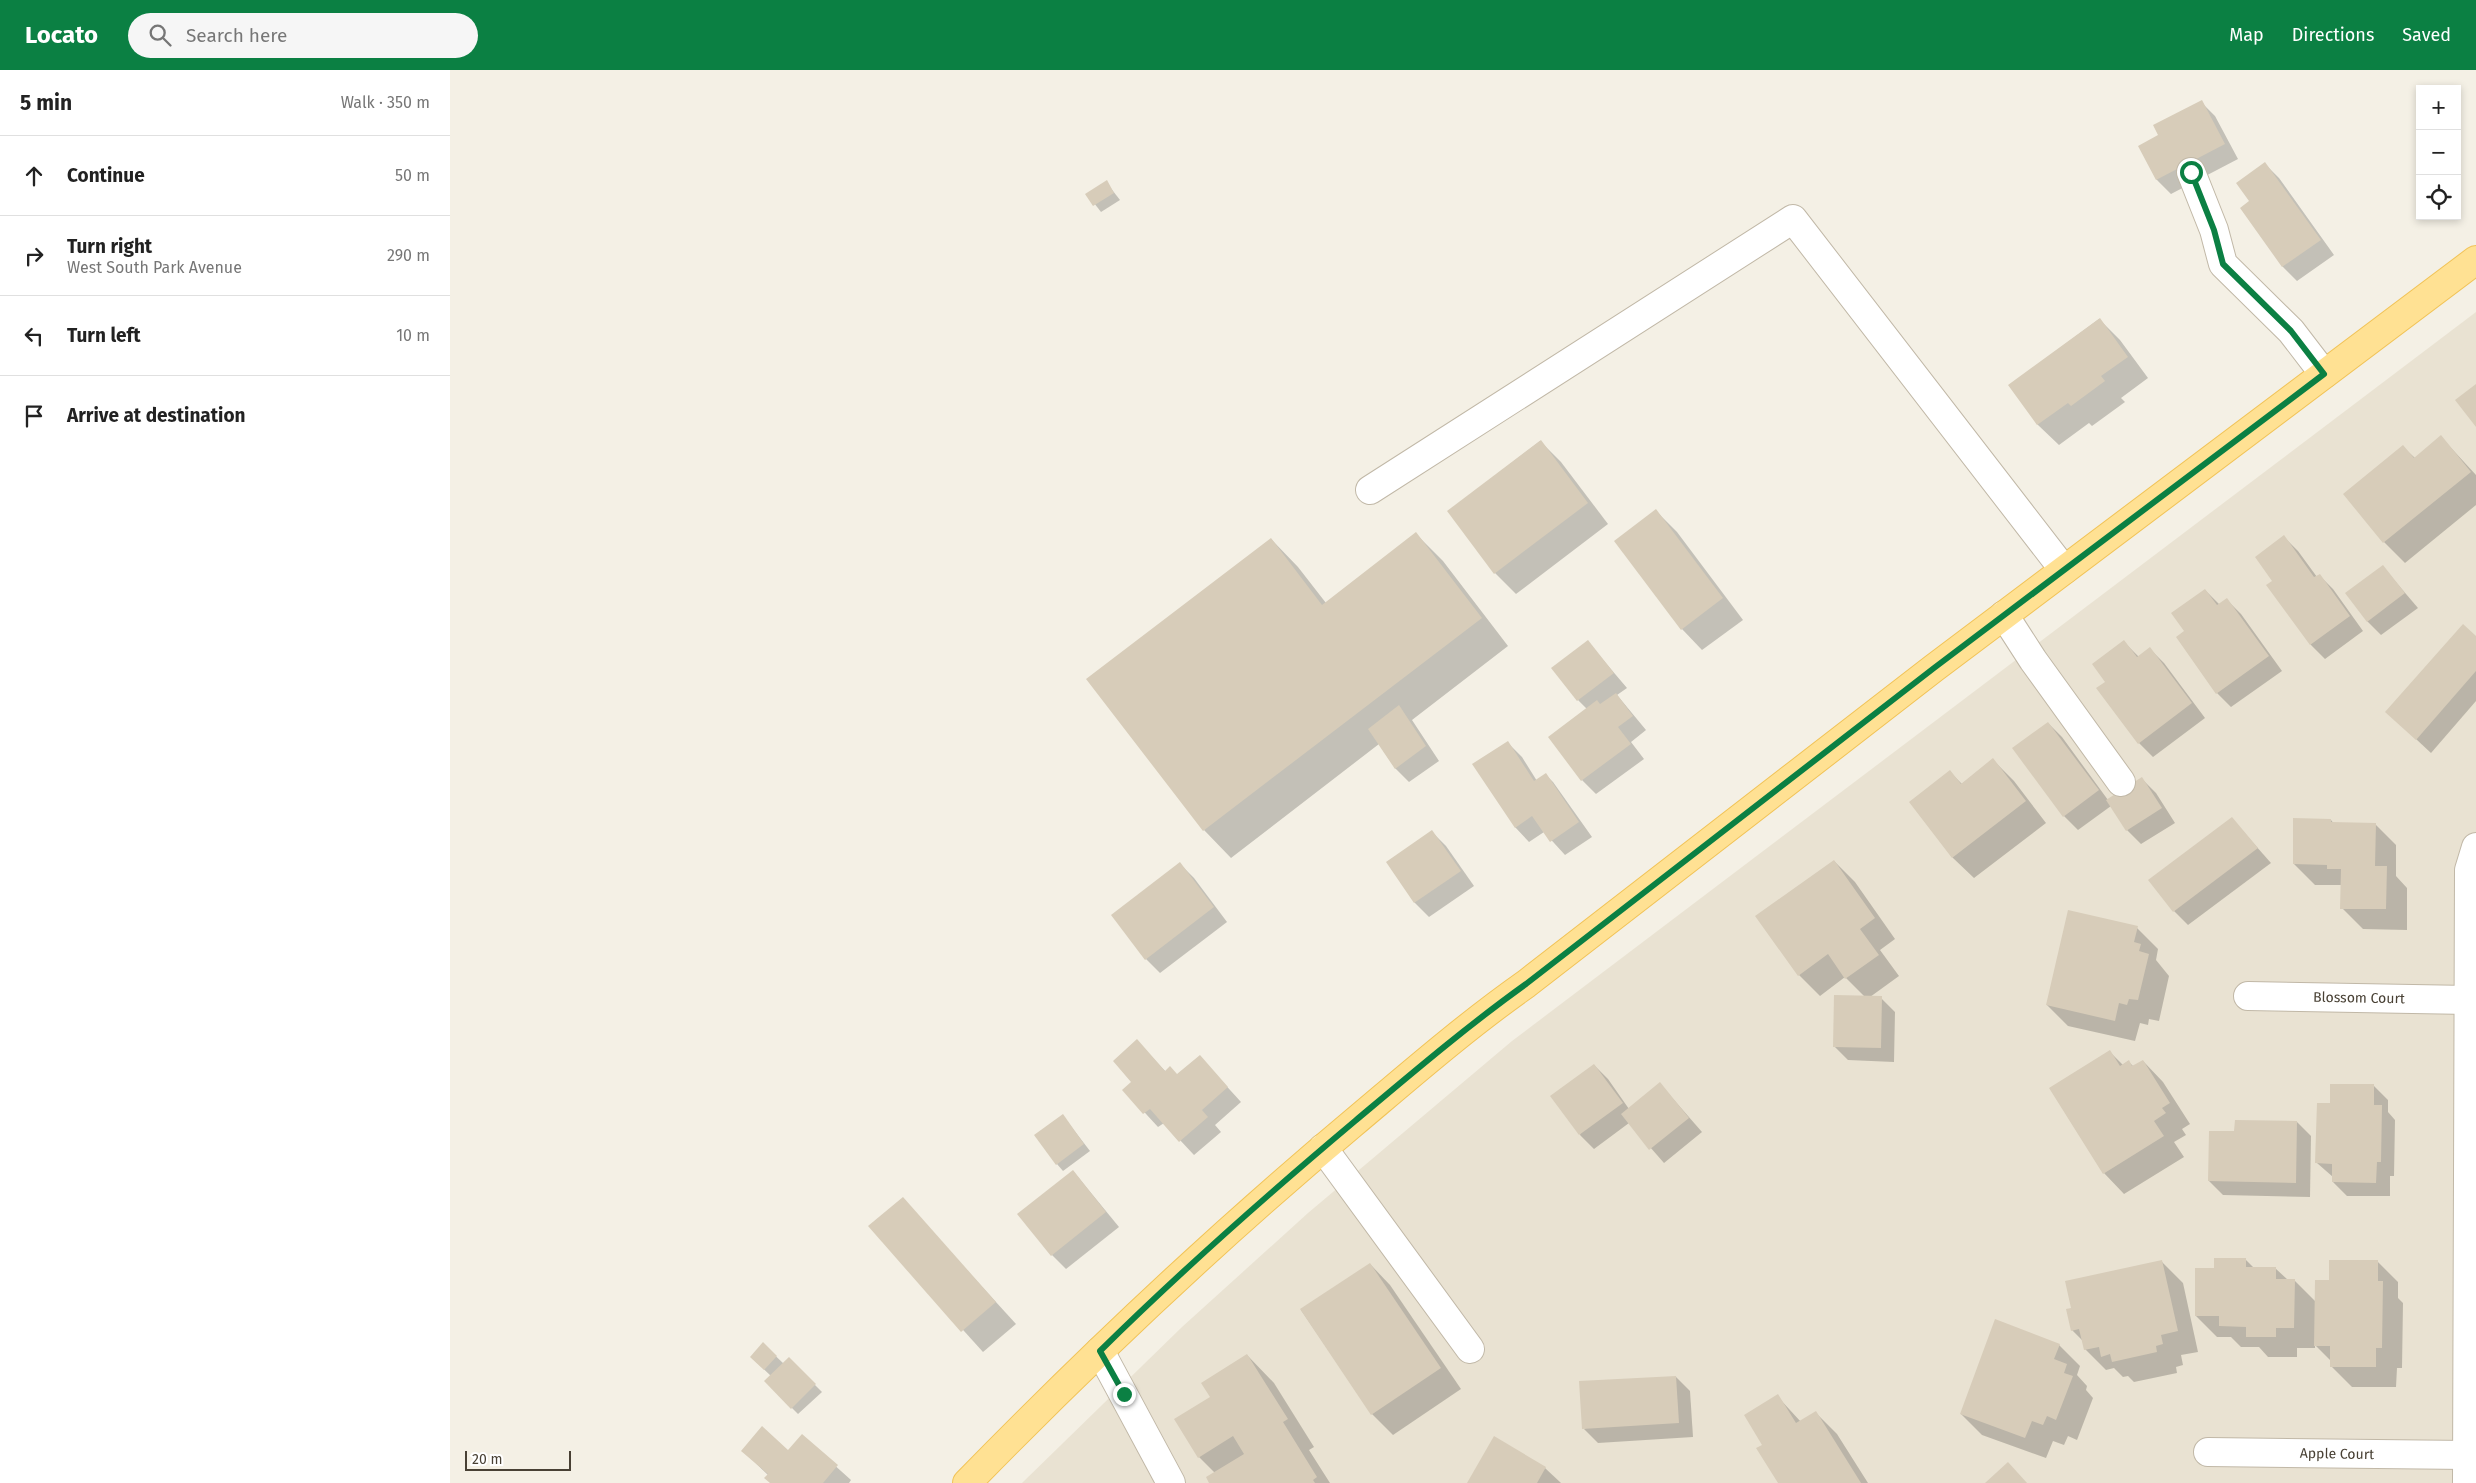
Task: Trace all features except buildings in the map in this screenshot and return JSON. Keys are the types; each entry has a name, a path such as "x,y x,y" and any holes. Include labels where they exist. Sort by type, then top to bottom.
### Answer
{"main road":[{"path":"967,1483 1146,1305 1323,1148 1471,1023 1526,984 2004,615 2476,260"}],"street":[{"path":"2191,172 2214,230 2223,264 2291,331 2324,374"},
{"path":"1370,490 1792,219 2064,570"},
{"path":"2004,615 2032,660 2121,782"},
{"path":"2467,1483 2469,870 2476,847"},
{"name":"Blossom Court","path":"2248,996 2469,1000"},
{"path":"1323,1148 1470,1349"},
{"path":"1100,1351 1171,1483"},
{"name":"Apple Court","path":"2208,1452 2467,1455"}],"shaded area":[{"path":"2476,312 2476,1483 1022,1483 1182,1327 1308,1213 1512,1041"}],"route":[{"path":"1124,1394 1100,1351 1146,1305 1273,1190 1471,1023 1526,984 1934,668 2324,374 2291,331 2223,264 2214,230 2191,172"}]}
